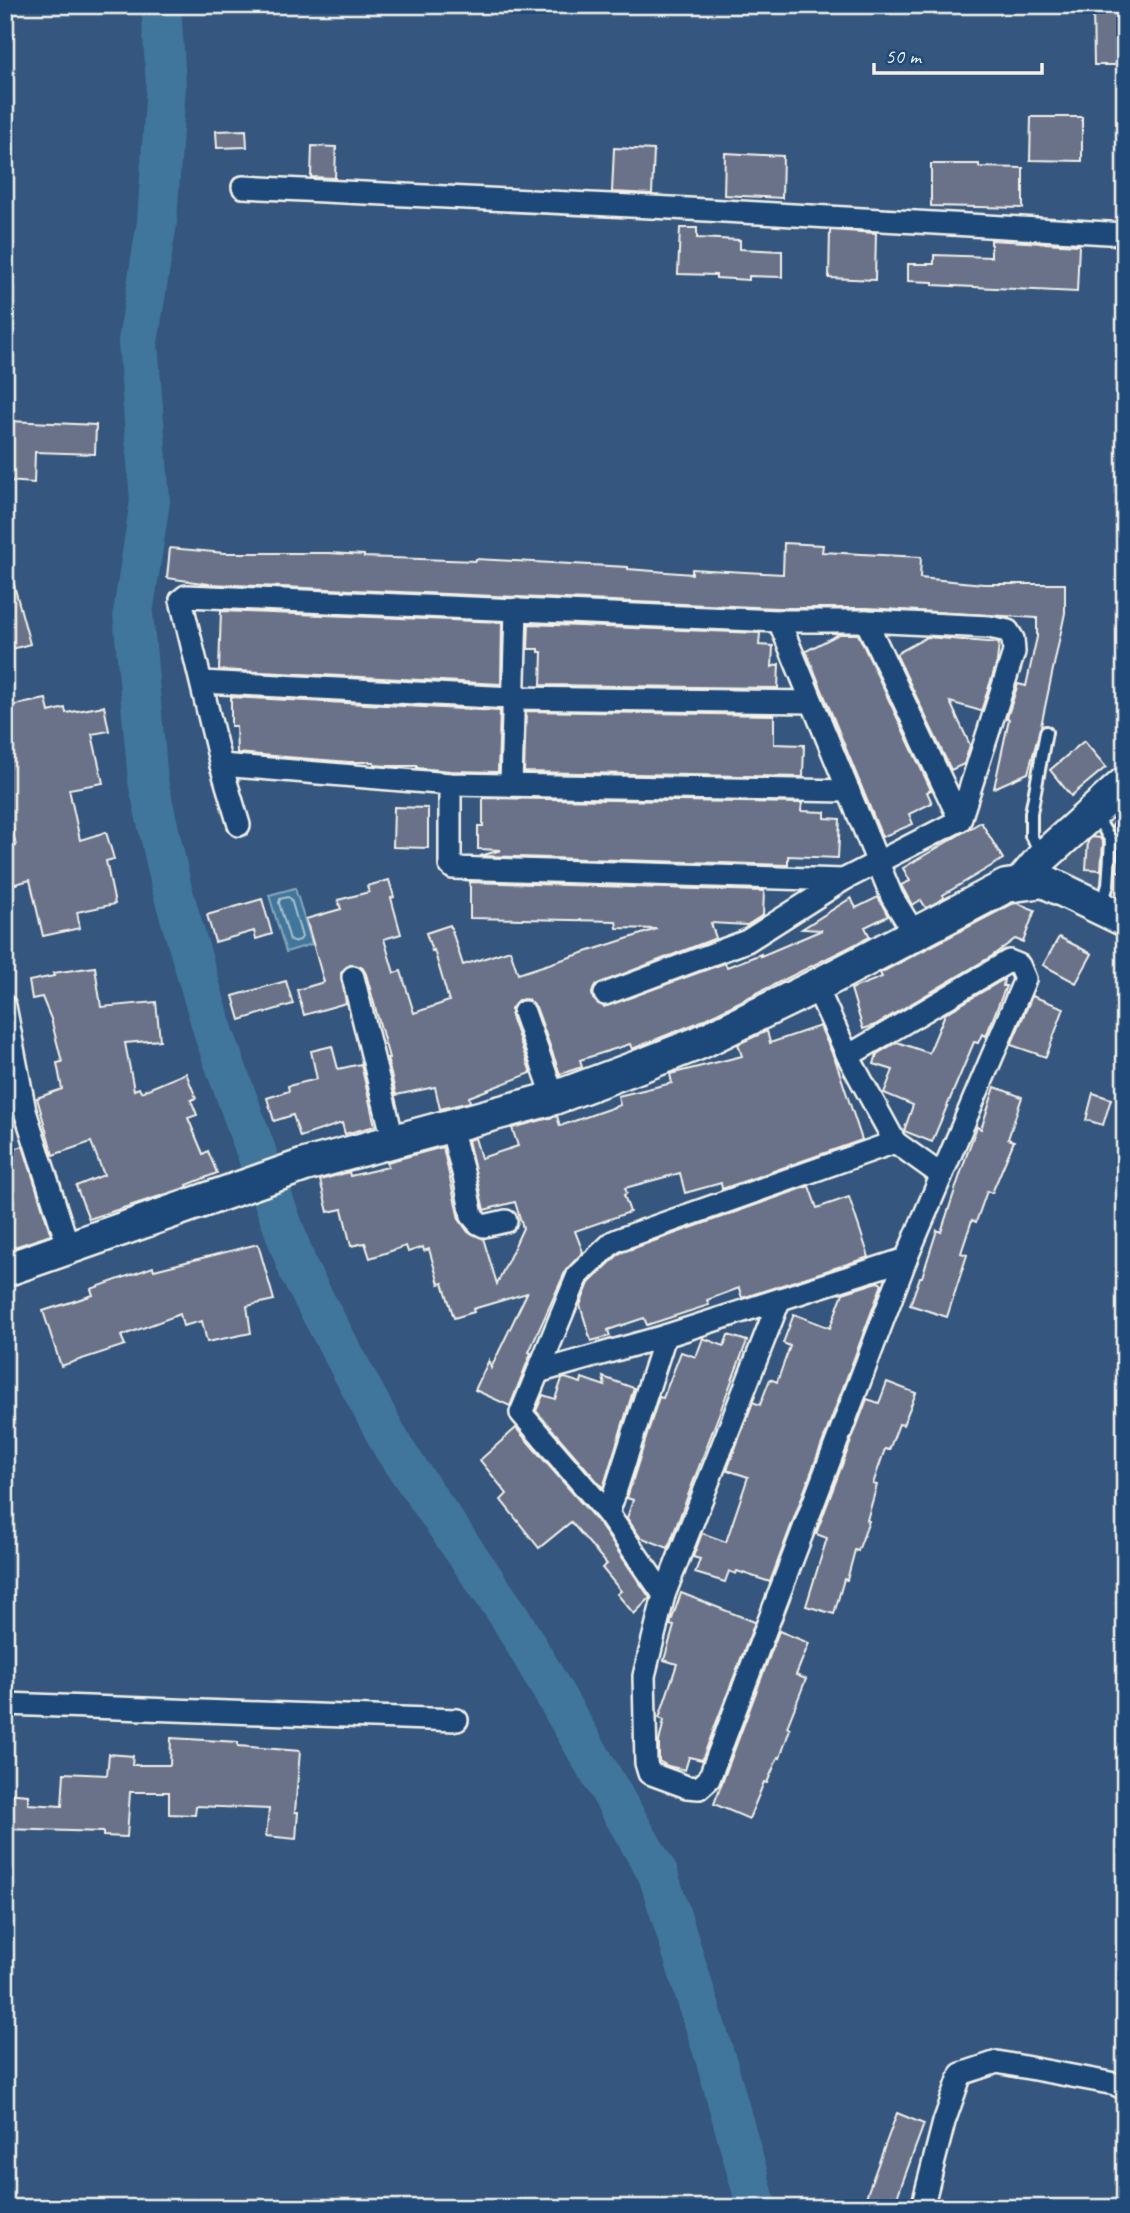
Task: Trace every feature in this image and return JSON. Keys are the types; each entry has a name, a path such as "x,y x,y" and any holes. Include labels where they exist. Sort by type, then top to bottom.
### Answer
{"main road":[{"path":"1021,883 1044,856 1125,783"},
{"path":"5,1269 305,1165 554,1098 699,1043 816,986 1006,886 1044,881 1113,913"}],"street":[{"path":"243,187 685,208 1125,234"},
{"path":"239,825 221,765 181,600 186,596 779,621 866,621 1000,628 1008,631 1013,639 1014,652 960,820 843,880 747,941 606,994"},
{"path":"511,785 516,609"},
{"path":"779,621 892,897 914,933"},
{"path":"866,621 960,820"},
{"path":"202,682 512,698 812,702"},
{"path":"221,765 450,784 849,791"},
{"path":"450,784 450,865 453,868 843,880"},
{"path":"779,1301 664,1595 645,1676 646,1763 649,1773 687,1787 699,1788 709,1779 906,1259 1025,979 1019,965 1009,961 848,1056"},
{"path":"353,977 394,1143"},
{"path":"816,986 848,1056 895,1142 941,1175"},
{"path":"6,1011 25,1111 68,1246"},
{"path":"524,1012 554,1098"},
{"path":"451,1127 472,1216 484,1226 506,1221"},
{"path":"664,1595 608,1514 521,1413 578,1275 613,1242 895,1142"},
{"path":"538,1372 779,1301 906,1259"},
{"path":"608,1514 665,1336"},
{"path":"5,1704 457,1720"},
{"path":"922,2208 944,2122 961,2074 998,2062 1115,2084 1125,2089"}],"lane":[{"path":"1044,856 1031,836 1031,813 1046,733"},
{"path":"1093,810 1111,841 1108,885 1113,913"}],"shaded area":[{"path":"1117,801 1125,805 1125,904 1072,878 1062,863 1063,850"}],"water":[{"path":"295,888 312,944 286,952 269,895"}],"building":[{"path":"1093,5 1120,5 1120,26 1125,26 1125,65 1094,65"},
{"path":"1031,117 1082,117 1082,161 1030,160"},
{"path":"246,130 247,147 217,148 216,131"},
{"path":"312,146 336,147 335,178 311,177"},
{"path":"614,148 654,150 652,194 612,192"},
{"path":"725,153 783,156 782,198 724,195"},
{"path":"931,164 1023,168 1023,208 931,206"},
{"path":"680,228 697,228 697,238 740,240 740,249 782,251 782,277 749,276 749,280 716,278 716,275 678,274"},
{"path":"830,230 876,233 875,280 829,278"},
{"path":"991,240 1079,245 1077,292 933,285 933,282 908,281 908,264 934,264 934,255 991,257"},
{"path":"9,421 96,425 95,454 35,452 34,483 7,481"},
{"path":"784,543 823,545 822,552 921,557 920,578 984,584 1065,584 1065,613 1028,773 994,788 1009,719 1007,718 1018,684 1026,686 1037,637 1037,618 867,608 779,608 209,584 167,578 170,548 225,553 329,553 364,557 476,559 628,567 692,574 692,569 783,574"},
{"path":"5,574 11,574 30,644 5,651"},
{"path":"221,611 502,622 501,684 219,670"},
{"path":"529,624 760,633 759,645 773,646 772,667 779,664 778,688 541,685 542,652 539,652 539,649 528,649"},
{"path":"839,634 858,634 931,790 927,792 932,803 909,814 913,824 882,837 806,651"},
{"path":"927,637 999,643 997,662 981,711 950,702 970,745 964,764 951,770 896,654"},
{"path":"231,697 500,711 498,772 451,771 417,766 374,765 374,762 237,753 236,726 231,726"},
{"path":"46,699 49,712 65,708 66,713 104,706 109,731 92,734 103,783 69,789 80,840 106,832 114,859 106,861 115,904 77,912 80,928 43,936 30,880 8,886 5,876 5,849 16,846 7,804 5,805 5,707"},
{"path":"526,711 774,715 774,744 804,745 803,777 524,772"},
{"path":"1084,741 1106,767 1071,796 1050,770"},
{"path":"483,798 802,803 801,811 825,812 825,818 840,819 838,858 788,856 788,865 480,856 501,850 478,849 478,826 483,826"},
{"path":"394,807 428,808 428,848 393,847"},
{"path":"1125,808 1125,872 1117,871 1119,841 1112,827 1117,815"},
{"path":"981,822 1003,859 926,908 921,900 912,905 901,885 910,881 903,868"},
{"path":"1092,837 1100,838 1103,843 1101,870 1086,869 1088,841"},
{"path":"389,880 401,934 384,939 394,973 401,971 414,1013 449,1001 434,950 432,951 426,933 450,925 463,965 510,950 518,974 657,929 617,928 616,921 470,918 470,882 764,891 763,915 747,925 711,923 716,938 595,985 593,999 604,1007 725,963 727,967 761,956 822,930 802,929 851,898 856,908 878,897 888,916 865,927 870,937 697,1023 632,1049 630,1044 580,1060 582,1067 560,1074 536,1007 527,999 519,1000 511,1009 511,1016 531,1073 469,1097 470,1102 440,1109 435,1087 396,1095 389,1058 362,967 351,964 341,973 346,1003 304,1015 297,990 324,982 306,919 341,909 338,900 369,892 367,886"},
{"path":"262,899 272,934 256,939 254,931 215,942 207,915"},
{"path":"1017,903 1035,910 1023,942 1015,939 992,956 875,1025 863,1029 851,989 882,977 880,973"},
{"path":"1059,937 1092,954 1076,983 1043,965"},
{"path":"95,967 101,1007 156,1002 160,1040 125,1043 134,1090 139,1088 141,1092 186,1073 196,1098 191,1100 197,1115 188,1118 203,1154 208,1151 217,1173 187,1185 188,1187 89,1219 76,1186 104,1175 91,1142 53,1155 37,1098 62,1089 57,1063 62,1062 51,1019 42,997 32,999 29,981 54,976 53,973"},
{"path":"1004,979 1003,986 1006,986 986,1036 982,1034 978,1043 974,1042 932,1142 904,1131 913,1105 884,1093 893,1070 874,1064 877,1054 897,1042 929,1053 945,1014"},
{"path":"286,981 293,1004 240,1020 233,996"},
{"path":"1032,996 1064,1008 1046,1057 1011,1045"},
{"path":"820,1026 836,1062 862,1140 722,1189 721,1183 685,1193 680,1173 625,1188 627,1193 624,1195 630,1212 575,1231 583,1252 566,1270 529,1352 531,1353 510,1406 475,1390 489,1360 491,1368 527,1293 473,1309 474,1312 454,1318 443,1283 439,1284 429,1249 424,1251 423,1247 408,1252 406,1246 370,1258 365,1243 351,1246 342,1209 328,1212 320,1180 349,1172 350,1176 388,1167 387,1162 443,1147 459,1219 468,1232 483,1238 497,1284 523,1228 515,1202 484,1210 468,1140 475,1138 481,1158 518,1146 512,1128 557,1116 560,1126 620,1105 618,1096 672,1083 670,1074 742,1056 738,1044 767,1031 770,1043"},
{"path":"332,1046 338,1069 361,1064 375,1126 345,1134 342,1123 300,1137 293,1115 274,1121 267,1098 289,1091 288,1086 317,1079 311,1051"},
{"path":"995,1087 1022,1097 1008,1139 1014,1141 992,1193 987,1191 976,1222 972,1220 961,1253 967,1255 947,1317 910,1305 937,1230 941,1232 968,1151 977,1127 981,1129"},
{"path":"1093,1093 1111,1099 1103,1125 1086,1120"},
{"path":"23,1146 51,1235 5,1250 5,1152"},
{"path":"809,1186 817,1208 849,1197 869,1257 742,1298 739,1288 707,1300 709,1305 647,1325 644,1318 608,1330 610,1336 591,1341 580,1305 589,1283 620,1253"},
{"path":"258,1244 274,1300 247,1306 251,1333 207,1342 202,1321 183,1326 180,1314 121,1336 125,1345 61,1366 43,1311 93,1295 91,1289 153,1267 154,1270"},
{"path":"878,1282 882,1284 770,1582 737,1571 736,1574 729,1571 725,1582 695,1573 700,1559 693,1557 702,1533 726,1542 748,1477 727,1470 753,1402 760,1405 770,1379 777,1382 790,1346 783,1343 794,1314 830,1328 843,1293"},
{"path":"728,1335 747,1341 668,1548 640,1537 627,1518 633,1500 627,1498 659,1397 663,1398 681,1352 696,1357 703,1338 724,1346"},
{"path":"603,1377 634,1388 603,1488 536,1411 543,1395 555,1399 562,1379 581,1383 582,1378 605,1386"},
{"path":"887,1382 916,1393 903,1425 899,1424 889,1450 885,1449 873,1484 877,1485 867,1520 869,1521 858,1551 855,1550 847,1580 844,1579 834,1614 806,1606 827,1538 816,1534 867,1399 879,1403"},
{"path":"516,1428 598,1522 650,1598 634,1614 617,1594 621,1591 602,1568 607,1564 571,1522 539,1548 501,1500 507,1494 480,1460"},
{"path":"681,1593 755,1622 702,1760 689,1757 685,1770 659,1761 659,1742 664,1720 659,1718 677,1664 664,1660 674,1626 670,1625"},
{"path":"779,1631 809,1643 796,1675 806,1679 787,1727 790,1729 780,1758 778,1757 767,1783 764,1782 749,1819 714,1804"},
{"path":"171,1738 238,1742 238,1746 300,1751 295,1812 298,1812 296,1839 266,1836 269,1809 196,1806 195,1815 169,1814 169,1792 130,1792 127,1837 103,1836 103,1832 5,1829 5,1793 28,1795 28,1804 62,1806 64,1773 107,1775 109,1754 133,1756 132,1765 170,1765"},
{"path":"897,2113 924,2124 893,2208 862,2208"}],"waterway":[{"path":"161,5 166,85 157,222 138,342 150,501 133,613 148,781 172,889 215,1037 299,1271 394,1449 510,1617 658,1874 718,2067 757,2208"}]}
